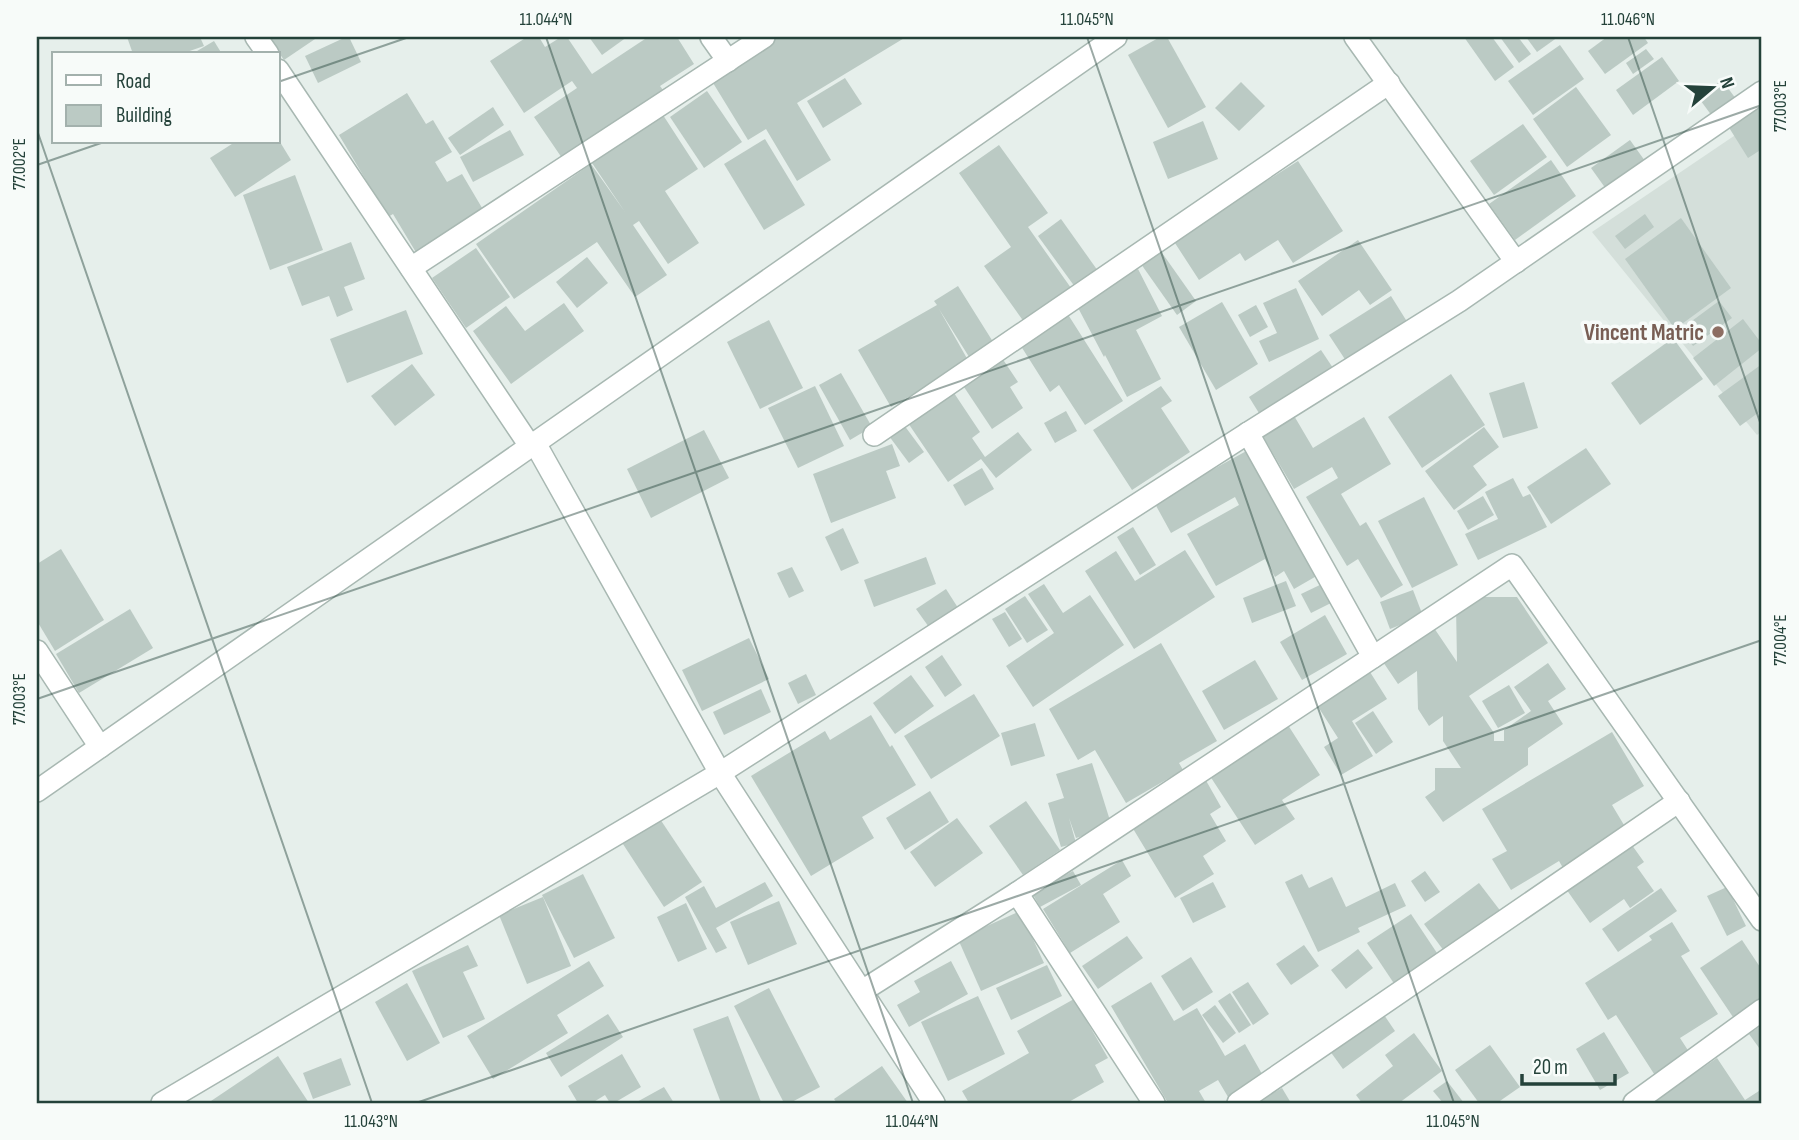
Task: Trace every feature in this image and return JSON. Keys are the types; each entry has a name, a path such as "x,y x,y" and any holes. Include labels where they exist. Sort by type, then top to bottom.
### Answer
{"street":[{"path":"256,37 267,52"},
{"path":"711,37 728,61"},
{"path":"411,268 764,37"},
{"path":"37,792 533,445 1091,44 1116,37"},
{"path":"1355,37 1516,262"},
{"path":"280,73 533,445 720,773 934,1103"},
{"path":"874,435 1389,83"},
{"path":"162,1103 720,773 1248,433 1459,301 1762,92"},
{"path":"1248,433 1373,657"},
{"path":"862,991 1017,893 1512,565 1762,920"},
{"path":"37,651 100,747"},
{"path":"1238,1103 1679,801"},
{"path":"1017,893 1154,1103"},
{"path":"1634,1103 1762,1010"}],"shaded area":[{"name":"Vincent Matric","path":"1762,117 1762,431 1757,435 1592,232"}],"building":[{"path":"127,37 200,37 204,46 187,52 132,52"},
{"path":"268,37 318,37 284,60"},
{"path":"349,37 361,62 318,83 305,56"},
{"path":"527,37 539,37 545,47 561,37 567,37 592,74 648,37 677,37 694,64 660,86 666,94 564,161 534,117 577,88 572,81 524,113 490,61"},
{"path":"589,37 627,37 602,55"},
{"path":"779,37 906,37 797,103 831,160 797,181 766,129 748,140 710,78"},
{"path":"1160,37 1167,37 1206,107 1168,128 1128,55"},
{"path":"1464,37 1492,37 1514,67 1495,81"},
{"path":"1500,37 1518,37 1531,54 1519,63"},
{"path":"1526,37 1558,37 1537,52"},
{"path":"1607,37 1644,37 1648,43 1605,74 1588,51"},
{"path":"214,41 221,52 195,52"},
{"path":"1560,45 1584,79 1533,115 1508,81"},
{"path":"1646,49 1654,59 1633,74 1626,63"},
{"path":"1662,57 1679,81 1633,115 1616,90"},
{"path":"845,78 862,104 823,128 807,101"},
{"path":"1722,80 1736,99 1712,116 1698,97"},
{"path":"1241,82 1265,106 1239,131 1215,108"},
{"path":"1576,87 1611,135 1567,167 1533,119"},
{"path":"707,91 742,142 704,168 670,117"},
{"path":"407,93 426,124 433,120 452,152 435,162 447,182 462,174 488,218 420,259 393,214 388,217 339,135"},
{"path":"1762,104 1762,149 1748,158 1728,126"},
{"path":"493,107 504,125 460,155 448,138"},
{"path":"663,115 698,169 665,191 699,243 668,264 639,221 633,225 667,275 635,297 597,242 514,299 476,244 591,164 625,212 592,163"},
{"path":"1203,121 1218,159 1168,179 1153,142"},
{"path":"1523,124 1547,157 1494,195 1470,161"},
{"path":"510,130 524,155 473,182 460,157"},
{"path":"765,139 805,205 764,230 724,164"},
{"path":"1630,140 1645,161 1606,189 1591,168"},
{"path":"280,142 291,160 235,197 210,158 232,144"},
{"path":"999,145 1048,213 1028,227 1071,288 1024,322 984,266 1011,247 959,173"},
{"path":"1551,160 1576,196 1515,240 1489,204"},
{"path":"1298,161 1343,231 1293,263 1278,240 1245,261 1240,253 1199,280 1173,240"},
{"path":"295,175 323,250 270,270 243,195"},
{"path":"1645,214 1654,227 1625,249 1615,236"},
{"path":"1681,218 1731,288 1675,329 1625,259"},
{"path":"1061,219 1098,271 1075,287 1038,236"},
{"path":"1358,240 1392,290 1370,305 1359,290 1322,316 1298,281"},
{"path":"351,242 365,279 344,287 353,310 337,317 329,296 302,306 287,267"},
{"path":"476,248 510,297 466,328 432,278"},
{"path":"1160,250 1196,301 1177,315 1141,264"},
{"path":"587,257 608,283 577,308 556,282"},
{"path":"1138,269 1162,316 1136,330 1161,379 1127,397 1075,302"},
{"path":"958,286 995,345 971,360 939,309 969,362 891,407 858,350 937,305 934,301"},
{"path":"1296,288 1319,339 1269,362 1259,341 1277,333 1263,303"},
{"path":"1391,296 1411,328 1350,367 1329,335"},
{"path":"1719,301 1732,318 1693,346 1681,329"},
{"path":"1222,302 1258,364 1216,390 1179,327"},
{"path":"564,303 584,331 511,384 473,331 506,306 525,331"},
{"path":"1256,305 1268,327 1250,337 1238,315"},
{"path":"406,310 423,354 347,383 330,339"},
{"path":"1067,313 1123,401 1085,425 1059,385 1050,392 1019,343"},
{"path":"1743,319 1762,344 1762,348 1714,386 1693,358"},
{"path":"769,320 803,388 760,409 727,342"},
{"path":"1673,338 1703,379 1640,425 1611,383"},
{"path":"1321,350 1335,371 1262,418 1249,397"},
{"path":"1002,358 1018,382 1010,387 1023,408 992,429 962,384"},
{"path":"412,364 435,395 395,426 371,396"},
{"path":"1762,364 1762,410 1740,426 1718,396"},
{"path":"841,373 872,427 850,440 819,385"},
{"path":"1451,374 1485,425 1422,468 1388,417"},
{"path":"1524,382 1538,428 1503,438 1489,393"},
{"path":"815,386 844,446 798,468 768,408"},
{"path":"1161,386 1172,401 1161,408 1190,452 1132,490 1093,430"},
{"path":"952,390 980,432 972,438 985,457 1018,432 1032,450 996,478 981,459 948,482 906,420"},
{"path":"1066,411 1077,431 1055,443 1044,423"},
{"path":"1293,414 1313,448 1364,417 1391,464 1341,494 1360,526 1366,522 1403,585 1381,598 1358,559 1347,566 1306,497 1338,478 1332,467 1294,489 1261,433"},
{"path":"904,425 924,452 909,463 889,436"},
{"path":"1484,427 1499,447 1473,466 1487,485 1454,510 1425,471"},
{"path":"704,430 729,478 651,518 627,469"},
{"path":"892,444 900,466 886,471 896,498 831,523 813,474"},
{"path":"1586,448 1611,484 1551,524 1527,487"},
{"path":"1250,449 1320,574 1294,589 1284,571 1275,577 1265,559 1216,586 1187,534 1239,505 1235,497 1171,533 1154,502"},
{"path":"982,468 994,489 965,506 953,485"},
{"path":"1513,478 1523,497 1530,494 1547,527 1478,560 1465,534 1498,519 1485,492"},
{"path":"1483,496 1494,515 1468,530 1457,511"},
{"path":"1424,497 1458,565 1412,588 1378,521"},
{"path":"1133,527 1156,565 1140,575 1117,537"},
{"path":"843,528 859,563 841,571 825,537"},
{"path":"61,549 104,620 55,651 37,621 37,564"},
{"path":"1185,550 1215,597 1134,649 1085,571 1116,551 1135,581"},
{"path":"926,557 936,584 874,607 864,580"},
{"path":"792,567 804,591 789,598 777,573"},
{"path":"1286,581 1296,606 1252,623 1243,598"},
{"path":"1324,583 1333,602 1311,613 1301,594"},
{"path":"1044,584 1063,613 1090,595 1124,645 1033,707 1006,666 1054,633 1028,594"},
{"path":"946,589 960,611 931,630 916,609"},
{"path":"1413,590 1423,616 1390,629 1380,602"},
{"path":"1025,596 1048,630 1027,643 1005,609"},
{"path":"1468,597 1517,597 1548,643 1469,696 1494,733 1494,741 1504,741 1504,730 1531,711 1514,687 1548,663 1566,689 1548,701 1563,724 1528,748 1528,765 1443,822 1425,797 1435,790 1435,768 1461,768 1443,741 1443,716 1429,726 1418,709 1417,671 1398,684 1379,656 1430,622 1457,662 1456,606"},
{"path":"130,609 153,648 79,693 56,654"},
{"path":"1005,612 1022,639 1009,647 992,619"},
{"path":"1325,615 1347,654 1302,680 1280,642"},
{"path":"749,638 769,679 702,711 682,670"},
{"path":"1161,643 1217,741 1179,763 1183,770 1126,803 1095,750 1078,760 1049,709"},
{"path":"942,655 962,685 945,697 925,667"},
{"path":"1255,660 1278,699 1224,730 1202,691"},
{"path":"1370,672 1387,699 1352,721 1373,756 1341,775 1324,747 1338,738 1317,705"},
{"path":"806,674 816,695 798,704 788,683"},
{"path":"911,675 934,706 895,734 873,703"},
{"path":"1509,685 1525,713 1498,728 1482,701"},
{"path":"761,689 771,712 724,735 713,712"},
{"path":"974,694 1000,736 931,779 904,736"},
{"path":"1373,711 1393,742 1376,754 1355,723"},
{"path":"871,715 916,785 862,817 874,838 811,876 751,776 825,731 830,740"},
{"path":"1286,722 1320,775 1282,800 1295,819 1255,845 1208,773"},
{"path":"1035,723 1045,756 1011,766 1001,733"},
{"path":"1612,732 1644,786 1612,805 1627,830 1563,868 1559,861 1511,890 1492,859 1507,851 1482,809"},
{"path":"1092,763 1112,827 1076,838 1069,818 1076,843 1061,847 1048,803 1064,798 1056,774"},
{"path":"1204,777 1221,807 1210,814 1226,841 1203,856 1214,874 1175,898 1129,822"},
{"path":"930,791 949,822 905,850 886,818"},
{"path":"1026,801 1060,850 1023,875 989,826"},
{"path":"658,816 702,882 664,907 621,841"},
{"path":"957,818 983,853 935,887 910,852"},
{"path":"1629,841 1644,862 1637,867 1654,891 1630,908 1624,899 1590,923 1564,886"},
{"path":"1122,860 1131,876 1103,894 1120,922 1070,953 1043,909"},
{"path":"1073,871 1081,885 1040,907 1032,893"},
{"path":"1425,871 1440,892 1425,902 1411,881"},
{"path":"583,874 615,938 574,958 542,895"},
{"path":"1302,874 1309,888 1332,877 1346,907 1395,883 1406,906 1358,928 1360,932 1318,952 1285,882"},
{"path":"765,882 773,896 716,928 727,948 716,953 685,897 704,886 716,908"},
{"path":"1213,882 1226,907 1193,923 1180,898"},
{"path":"1479,883 1502,913 1447,955 1424,924"},
{"path":"1727,887 1746,926 1727,936 1707,896"},
{"path":"1661,888 1677,911 1618,952 1602,929"},
{"path":"543,897 571,966 527,984 499,915"},
{"path":"779,901 797,944 748,965 730,922"},
{"path":"686,903 707,949 678,962 657,917"},
{"path":"1020,911 1044,963 981,991 958,939"},
{"path":"1411,914 1439,956 1395,985 1367,943"},
{"path":"1672,922 1690,951 1681,956 1718,1014 1680,1038 1693,1058 1658,1080 1616,1015 1608,1020 1585,983 1652,940 1649,936"},
{"path":"1127,936 1143,958 1098,989 1082,966"},
{"path":"1742,940 1762,970 1762,1002 1735,1020 1700,968"},
{"path":"468,945 478,966 463,972 485,1019 443,1038 412,971"},
{"path":"1304,945 1319,966 1291,985 1276,964"},
{"path":"1358,949 1373,968 1346,989 1331,970"},
{"path":"1191,957 1213,992 1183,1011 1161,976"},
{"path":"589,961 604,986 557,1015 568,1033 493,1079 467,1036"},
{"path":"951,961 968,994 909,1027 897,1005 920,992 914,981"},
{"path":"1047,965 1062,996 1011,1020 996,988"},
{"path":"1151,982 1174,1021 1197,1008 1225,1056 1245,1044 1266,1081 1231,1102 1218,1080 1199,1091 1206,1103 1168,1103 1111,1006"},
{"path":"1248,982 1269,1014 1253,1025 1232,992"},
{"path":"407,983 440,1043 407,1061 375,1002"},
{"path":"769,988 820,1087 790,1103 784,1103 734,1006"},
{"path":"1230,993 1251,1025 1239,1033 1218,1001"},
{"path":"978,996 1005,1054 948,1081 921,1022"},
{"path":"1074,999 1108,1058 1095,1065 1104,1082 1067,1103 969,1103 962,1091 1029,1053 1017,1031"},
{"path":"1215,1005 1236,1033 1223,1043 1202,1015"},
{"path":"1380,1009 1395,1031 1343,1069 1327,1047"},
{"path":"608,1014 623,1037 561,1077 546,1053"},
{"path":"728,1016 761,1102 721,1103 693,1029"},
{"path":"1762,1025 1762,1052 1749,1034"},
{"path":"1604,1032 1629,1073 1600,1090 1576,1049"},
{"path":"1414,1033 1442,1071 1399,1103 1362,1103 1356,1095 1393,1066 1385,1055"},
{"path":"1490,1045 1520,1087 1497,1103 1479,1103 1455,1070"},
{"path":"622,1054 641,1087 614,1103 610,1103 605,1095 592,1103 578,1103 568,1086"},
{"path":"278,1056 309,1103 208,1103"},
{"path":"341,1058 351,1085 313,1099 303,1073"},
{"path":"1717,1058 1745,1100 1762,1089 1762,1103 1651,1103"},
{"path":"882,1066 908,1103 837,1103 834,1099"},
{"path":"1447,1081 1464,1103 1443,1103 1433,1091"},
{"path":"664,1087 674,1103 635,1103"},
{"path":"1282,1088 1291,1103 1256,1103"}],"place":[{"name":"Vincent Matric","path":"1718,332"}]}
